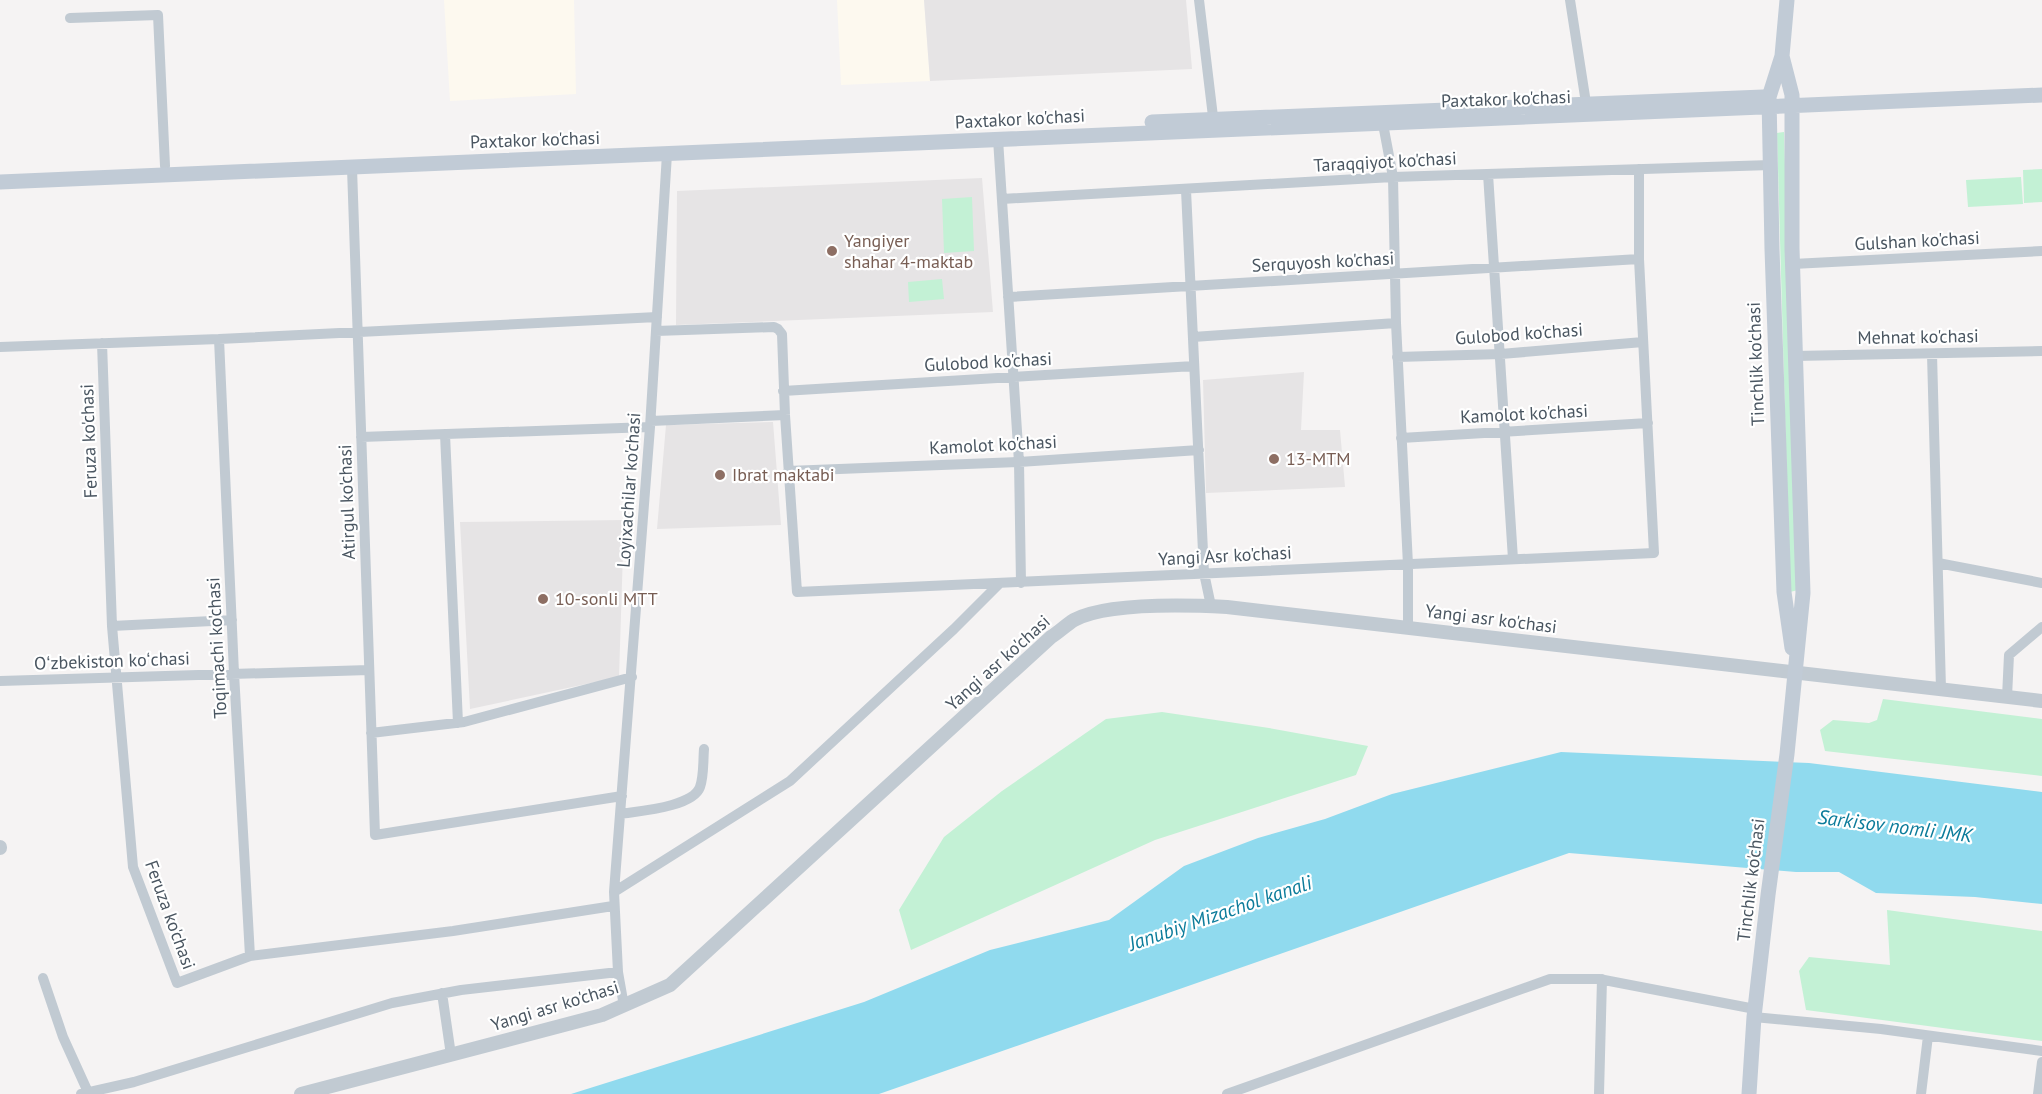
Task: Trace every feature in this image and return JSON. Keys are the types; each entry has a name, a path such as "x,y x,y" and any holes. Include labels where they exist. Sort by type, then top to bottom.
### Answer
{"main road":[{"name":"Tinchlik ko'chasi","path":"1787,0 1782,56 1769,102 1772,261 1784,592 1796,672"},
{"name":"Tinchlik ko'chasi","path":"1749,1094 1755,1013 1793,703 1803,593 1795,356 1792,101 1782,56"},
{"name":"Paxtakor ko'chasi","path":"1792,101 2042,85"},
{"name":"Paxtakor ko'chasi","path":"0,172 1214,124 1383,124 1769,102 2042,95"},
{"name":"Paxtakor ko'chasi","path":"0,182 998,139 1586,103 1769,102"}],"street":[{"path":"1199,0 1214,124"},
{"path":"1570,0 1586,103"},
{"path":"70,18 158,15 165,166"},
{"path":"1383,124 1393,177 1394,274 1408,565 1408,628"},
{"path":"998,139 1019,462 1021,584"},
{"name":"Loyixachilar ko'chasi","path":"624,1006 618,972 613,906 651,424 667,154"},
{"name":"Taraqqiyot ko'chasi","path":"1002,199 1393,177 1771,165"},
{"name":"Atirgul ko'chasi","path":"352,168 375,835 622,796"},
{"path":"1639,169 1639,259 1648,423"},
{"path":"1488,174 1513,560"},
{"path":"1186,190 1204,573 1210,606"},
{"name":"Gulshan ko'chasi","path":"1793,264 2042,251"},
{"name":"Serquyosh ko'chasi","path":"1008,297 1639,259"},
{"path":"0,347 219,339 657,317"},
{"path":"1193,337 1396,323"},
{"path":"656,331 778,329 782,334 788,471"},
{"name":"Toqimachi ko'chasi","path":"219,339 250,956"},
{"name":"Gulobod ko'chasi","path":"1397,357 1501,354 1644,342"},
{"name":"Feruza ko'chasi","path":"102,343 115,677 133,867 177,983 250,956 453,931 613,906"},
{"name":"Mehnat ko'chasi","path":"1795,356 2042,351"},
{"path":"1932,354 1941,689"},
{"name":"Gulobod ko'chasi","path":"783,390 1194,366"},
{"path":"361,437 785,416"},
{"name":"Kamolot ko'chasi","path":"1401,438 1648,423"},
{"name":"Yangi Asr ko'chasi","path":"788,471 797,592 1021,584 1204,573 1654,553 1648,423"},
{"path":"445,434 458,723"},
{"name":"Kamolot ko'chasi","path":"788,471 1019,462 1199,450"},
{"path":"1938,563 2042,583"},
{"path":"614,892 790,781 954,629 999,584"},
{"name":"Yangi asr ko'chasi","path":"301,1094 602,1015 670,985 1051,637 1074,620 1096,612 1152,606 1210,606 2042,701"},
{"path":"112,626 232,620"},
{"path":"2007,697 2009,655 2042,627"},
{"name":"Oʻzbekiston koʻchasi","path":"0,681 369,670"},
{"path":"371,733 458,723 632,677"},
{"path":"621,814 682,803 697,793 701,786 704,749"},
{"path":"43,978 85,1093 146,1078 392,1003 442,993 618,972"},
{"path":"1227,1094 1550,980 1602,980 1755,1013 2042,1051"},
{"path":"1599,1094 1602,980"},
{"path":"442,993 451,1055"},
{"path":"1920,1094 1928,1036"},
{"path":"2038,1094 2042,1062"}],"shaded area":[{"path":"444,0 574,0 576,94 450,101"},
{"path":"837,0 924,0 930,81 841,85"},
{"path":"924,0 1186,0 1192,69 930,81"},
{"name":"Yangiyer shahar 4-maktab","path":"982,178 993,312 676,325 677,191"},
{"name":"13-MTM","path":"1304,372 1301,430 1340,430 1345,487 1206,493 1203,380"},
{"name":"Ibrat maktabi","path":"773,422 781,525 657,529 666,425"},
{"name":"10-sonli MTT","path":"624,520 619,677 470,709 460,522"}],"green space":[{"path":"1784,132 1798,590 1790,592 1777,133"},
{"path":"2042,169 2042,202 2024,203 2023,170"},
{"path":"2021,177 2023,204 1968,207 1966,180"},
{"path":"972,197 974,251 944,253 942,199"},
{"path":"942,279 944,299 909,302 908,282"},
{"path":"1883,699 2042,719 2042,776 1825,751 1820,730 1833,720 1869,723 1877,720"},
{"path":"1162,712 1368,746 1356,775 1155,840 911,950 899,910 944,837 1002,791 1106,719"},
{"path":"1887,910 2042,931 2042,1041 1806,1010 1799,971 1809,957 1890,965"}],"water":[{"path":"1561,752 1809,763 2042,792 2042,904 1975,897 1876,893 1839,872 1796,872 1569,853 879,1094 571,1094 864,1002 990,950 1109,920 1184,866 1258,838 1325,819 1392,794"}],"place":[{"name":"Yangiyer shahar 4-maktab","path":"832,251"},
{"name":"13-MTM","path":"1274,459"},
{"name":"Ibrat maktabi","path":"720,475"},
{"name":"10-sonli MTT","path":"543,599"}],"water label":[{"name":"Sarkisov nomli JMK","path":"1895,826"},
{"name":"Janubiy Mizachol kanali","path":"1220,913"}]}
